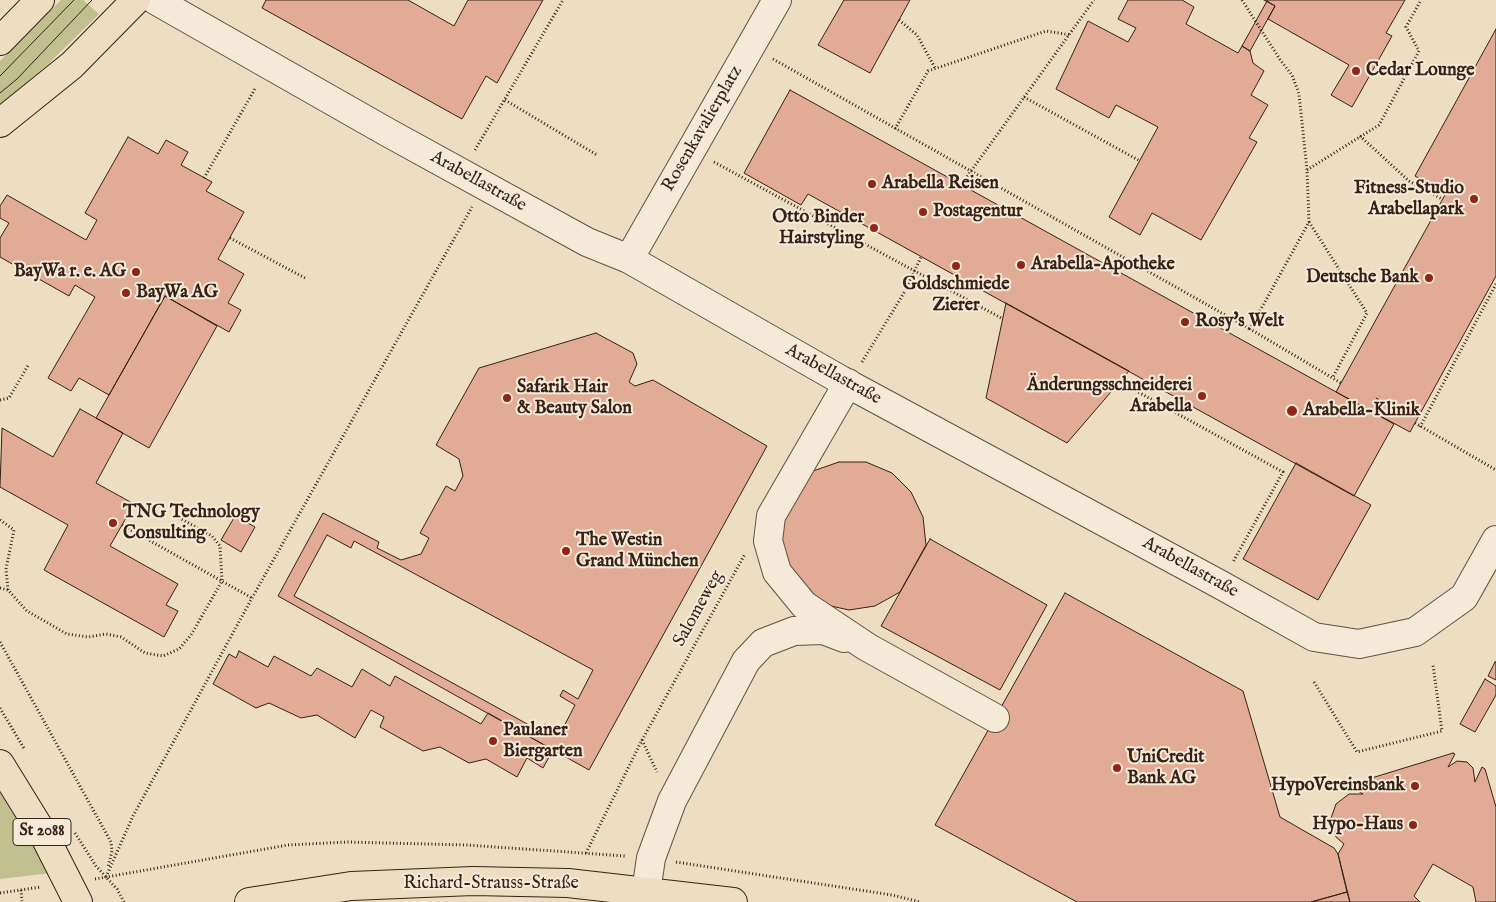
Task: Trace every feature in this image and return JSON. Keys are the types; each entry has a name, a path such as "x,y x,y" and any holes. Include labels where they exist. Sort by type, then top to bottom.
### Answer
{"main road":[{"path":"0,41 40,0"},
{"path":"0,123 72,65 136,0"},
{"name":"St 2088","path":"0,764 46,837 78,902"},
{"name":"Richard-Strauss-Straße","path":"249,902 351,886 428,882 568,883 733,902"}],"street":[{"name":"Arabellastraße","path":"155,0 387,132 586,242 629,259 844,382 1221,584 1314,637 1359,644 1415,632 1464,597 1496,540"},
{"name":"Rosenkavalierplatz","path":"629,259 777,0"},
{"path":"844,382 771,516 768,542 777,572 804,605 867,647 995,718"},
{"path":"646,892 650,858 672,802 746,661 763,643 794,631 823,630 867,647"}],"path":[{"path":"105,877 133,816 252,598 473,179 504,100 563,0"},
{"path":"961,185 1072,34 1082,15 1094,0"},
{"path":"1242,0 1281,62 1292,74 1299,94 1307,170 1309,222 1368,313 1333,377"},
{"path":"1307,170 1379,124 1420,51 1406,27 1421,0"},
{"path":"899,20 917,35 935,68"},
{"path":"895,129 928,71 1046,31 1072,34"},
{"path":"751,46 969,172 1250,328 1341,383"},
{"path":"204,178 252,94"},
{"path":"1024,98 1140,161"},
{"path":"504,100 597,155"},
{"path":"1360,136 1410,181 1442,199"},
{"path":"730,171 1003,319"},
{"path":"1250,328 1309,222"},
{"path":"230,238 305,278"},
{"path":"844,382 865,358 921,257"},
{"path":"1420,427 1496,284"},
{"path":"0,400 9,398 29,364"},
{"path":"1120,382 1283,472 1221,584"},
{"path":"1376,402 1379,396"},
{"path":"1415,423 1496,470"},
{"path":"1260,513 1267,516"},
{"path":"0,588 8,590 27,612 67,634 88,637 106,634 122,637 145,652 163,656 179,649 191,635 222,581 220,546 212,536 174,515"},
{"path":"0,520 14,530 6,569 8,590"},
{"path":"122,525 252,598"},
{"name":"Salomeweg","path":"586,853 642,740 746,551"},
{"path":"0,642 111,842 112,851 105,877"},
{"path":"1314,682 1357,752 1442,731 1433,665"},
{"path":"105,877 117,889 124,902"},
{"path":"21,890 22,901"}],"green space":[{"path":"61,0 83,0 99,14 45,67 0,104 0,61"},
{"path":"0,785 51,873 0,879"}],"building":[{"path":"266,0 408,0 454,26 468,0 543,0 497,83 486,76 462,119 262,8"},
{"path":"844,0 910,0 870,73 818,45"},
{"path":"1128,0 1182,0 1194,7 1186,24 1238,53 1242,46 1250,51 1253,63 1264,71 1251,95 1268,105 1249,138 1257,142 1201,240 1152,213 1140,235 1109,217 1158,127 1116,105 1109,118 1056,89 1088,21 1128,42 1136,28 1118,19"},
{"path":"1264,0 1405,0 1386,33 1392,36 1352,107 1331,95 1349,65 1268,19 1275,6"},
{"path":"1267,1 1275,6 1250,51 1242,46"},
{"path":"1496,29 1496,276 1410,432 1336,392 1446,193 1415,176"},
{"path":"790,90 1394,424 1354,496 808,194 801,205 744,173"},
{"path":"128,137 158,154 166,140 188,152 181,165 212,182 206,191 244,212 218,259 244,274 228,303 241,310 229,332 165,296 109,395 79,378 71,391 48,378 95,297 75,285 69,296 0,257 0,238 9,223 0,218 0,206 7,195 86,240 97,220 85,213"},
{"path":"165,296 217,326 149,448 96,418"},
{"path":"1006,303 1129,371 1067,443 986,398"},
{"name":"The Westin Grand München","path":"596,333 633,353 637,364 629,382 635,386 653,380 767,446 589,770 278,596 323,513 379,542 377,548 401,560 421,554 429,538 420,533 446,486 455,491 463,476 459,459 436,445 479,368"},
{"path":"80,409 123,433 96,483 134,504 110,546 178,584 166,605 178,611 164,637 44,570 68,525 0,487 2,428 53,457"},
{"path":"839,462 866,462 892,473 911,492 923,517 926,545 900,592 875,606 849,610 822,604 783,567 779,513 813,471"},
{"path":"1296,463 1371,505 1318,600 1243,559"},
{"path":"235,516 255,527 241,552 221,540"},
{"path":"327,535 351,548 354,541 593,670 578,699 563,690 560,696 575,705 561,732 545,724 540,731 294,596"},
{"path":"930,539 1047,605 1000,690 881,626"},
{"name":"UniCredit Bank AG","path":"1065,593 1243,691 1280,817 1334,848 1338,854 1347,892 1311,902 1077,902 935,825"},
{"path":"239,651 268,667 274,656 311,676 317,668 352,687 362,669 390,686 395,676 481,724 488,713 553,750 543,768 527,758 517,777 486,759 469,763 440,747 423,751 380,727 384,717 371,710 355,738 317,715 301,718 269,703 256,708 213,684 229,654 236,658"},
{"path":"1496,662 1496,680 1488,676"},
{"path":"1485,679 1496,686 1496,695 1475,732 1460,724"},
{"name":"Hypo-Haus","path":"1453,753 1455,754 1448,767 1457,761 1467,762 1473,768 1475,782 1482,767 1485,769 1496,807 1496,902 1476,902 1473,887 1433,864 1414,896 1420,902 1350,902 1338,854 1344,844 1336,837 1330,821 1336,804 1349,794 1363,794 1351,787 1352,784"},
{"path":"1347,892 1350,902 1311,902"}],"tram line":[{"path":"0,76 74,0"},
{"path":"0,93 17,79 92,0"}],"place":[{"name":"Cedar Lounge","path":"1356,71"},
{"name":"Arabella Reisen","path":"872,184"},
{"name":"Fitness-Studio Arabellapark","path":"1474,199"},
{"name":"Postagentur","path":"923,212"},
{"name":"Otto Binder Hairstyling","path":"874,228"},
{"name":"Arabella-Apotheke","path":"1021,265"},
{"name":"Goldschmiede Zierer","path":"956,266"},
{"name":"BayWa r. e. AG","path":"136,272"},
{"name":"Deutsche Bank","path":"1429,278"},
{"name":"BayWa AG","path":"126,293"},
{"name":"Rosy's Welt","path":"1185,322"},
{"name":"Änderungsschneiderei Arabella","path":"1202,396"},
{"name":"Safarik Hair & Beauty Salon","path":"507,398"},
{"name":"Arabella-Klinik","path":"1292,411"},
{"name":"TNG Technology Consulting","path":"113,523"},
{"name":"The Westin Grand München","path":"566,551"},
{"name":"Paulaner Biergarten","path":"493,741"},
{"name":"UniCredit Bank AG","path":"1117,768"},
{"name":"HypoVereinsbank","path":"1415,786"},
{"name":"Hypo-Haus","path":"1413,825"}]}
